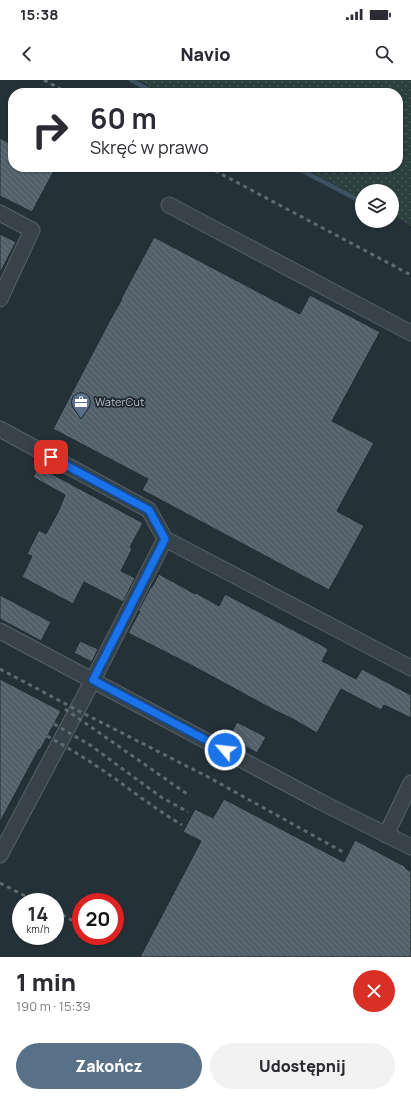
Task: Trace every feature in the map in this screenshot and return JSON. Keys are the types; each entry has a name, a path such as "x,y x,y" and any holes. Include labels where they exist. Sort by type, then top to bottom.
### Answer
{"lane":[{"path":"169,205 411,333"},
{"path":"0,213 32,230 0,298"},
{"path":"0,429 149,510 165,539 411,668"},
{"path":"0,855 93,680 165,539"},
{"path":"0,630 315,798 411,847"},
{"path":"386,834 411,783"}],"green space":[{"path":"138,80 411,80 411,226 399,219 399,184 355,184 355,195 311,172 403,172 403,88 153,88"}],"building":[{"path":"0,138 8,142 8,172 53,172 32,212 0,196"},
{"path":"0,234 16,242 0,273"},
{"path":"154,237 300,314 310,295 380,332 332,421 374,443 337,511 364,526 329,590 142,490 148,479 53,429"},
{"path":"39,467 143,523 130,547 132,549 121,571 135,578 123,602 84,582 73,604 22,577 32,556 27,554 39,530 46,534 65,495 33,477"},
{"path":"159,574 219,606 225,594 327,648 328,650 322,661 356,679 362,669 411,695 411,718 384,705 381,710 341,689 317,733 128,633 140,611 138,611"},
{"path":"0,595 51,622 41,641 0,619"},
{"path":"80,641 98,649 92,662 74,653"},
{"path":"0,679 61,711 0,822"},
{"path":"237,722 266,737 257,753 241,744 242,742 230,735"},
{"path":"224,799 344,862 355,840 406,867 405,868 411,872 411,957 140,957 201,841 183,832 195,809 213,818"}],"waterway":[{"path":"131,80 146,88"},
{"path":"305,172 355,198"}],"railway":[{"path":"44,80 59,88"},
{"path":"217,172 411,275"},
{"path":"0,669 210,778 343,852"},
{"path":"65,709 190,796"},
{"path":"54,724 90,745 161,797 188,812"},
{"path":"47,736 97,766 182,825"},
{"path":"0,883 19,893"},
{"path":"64,916 72,920"}],"place":[{"name":"WaterCut","path":"81,419"}],"route":[{"path":"51,457 149,510 165,539 93,680 225,750"}]}
